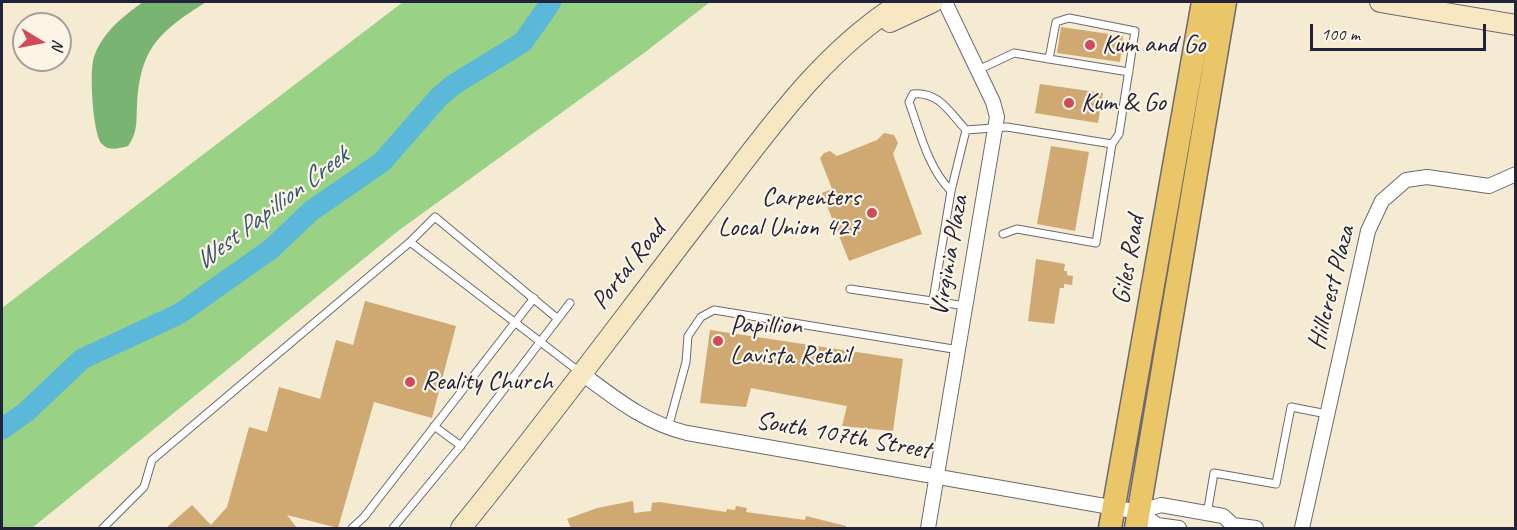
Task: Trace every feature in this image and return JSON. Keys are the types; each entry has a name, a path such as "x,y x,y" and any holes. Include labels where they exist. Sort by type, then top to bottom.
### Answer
{"main road":[{"name":"Portal Road","path":"461,528 532,440 800,89 871,22 902,2"},
{"name":"Portal Road","path":"848,44 933,2"},
{"name":"Giles Road","path":"1112,518 1203,2"},
{"name":"Giles Road","path":"1137,520 1225,2"},
{"path":"1380,2 1515,25"}],"street":[{"name":"Virginia Plaza","path":"928,528 996,127 993,102 945,2"},
{"name":"Hillcrest Plaza","path":"1302,528 1368,231 1382,201 1407,180 1418,178 1489,186 1515,174"},
{"name":"South 107th Street","path":"581,373 634,413 668,428 937,476 1112,518 1137,520"},
{"path":"1137,520 1161,506 1223,516 1231,527 1256,528"},
{"path":"1137,520 1179,528"}],"lane":[{"path":"1003,234 1017,229 1096,243 1112,144 1119,134 1135,31 1069,18 1056,22 1049,59"},
{"path":"978,70 1014,53 1129,72"},
{"path":"951,190 941,180 929,157 909,102 913,94 924,93 934,96 966,130"},
{"path":"966,130 996,127 1034,130 1112,144"},
{"path":"933,300 951,190 966,130"},
{"path":"103,528 144,487 152,460 410,242 435,217 558,319"},
{"path":"410,242 581,373"},
{"path":"850,289 966,306"},
{"path":"357,527 534,298"},
{"path":"393,528 460,446 570,303"},
{"path":"668,428 686,362 687,336 700,317 714,310 959,350"},
{"path":"1207,514 1214,473 1276,484 1291,407 1327,414"},
{"path":"434,426 460,446"}],"green space":[{"path":"143,2 206,2 176,23 155,44 142,70 133,136 128,146 108,148 99,138 94,116 92,75 94,57 108,33 121,19"},
{"path":"403,2 710,2 644,53 398,231 32,528 2,528 2,308"}],"building":[{"name":"Kum and Go","path":"1061,27 1123,36 1120,62 1057,53"},
{"name":"Kum & Go","path":"1040,84 1103,93 1098,123 1035,113"},
{"name":"Carpenters Local Union 427","path":"884,133 894,135 898,143 893,154 922,234 849,261 822,193 832,189 820,158 824,153 830,151 837,156 877,140"},
{"path":"1051,146 1089,152 1075,231 1037,224"},
{"path":"1036,259 1065,264 1064,271 1067,271 1067,275 1073,276 1072,285 1064,284 1064,288 1060,288 1054,324 1028,321"},
{"path":"365,301 456,326 432,418 374,402 338,528 287,515 297,528 166,528 192,505 211,525 227,507 249,427 267,432 279,387 320,399 336,340 353,345"},
{"path":"710,330 903,359 893,431 842,426 847,406 751,388 746,407 700,403"},
{"path":"633,501 634,513 651,511 652,503 659,502 726,512 727,509 735,510 736,506 747,508 746,512 805,520 806,516 846,526 846,528 571,528 567,519 597,508"}],"waterway":[{"name":"West Papillion Creek","path":"2,429 26,412 82,359 179,314 271,249 311,211 382,162 438,98 453,85 523,42 551,2"}],"place":[{"name":"Kum and Go","path":"1090,45"},
{"name":"Kum & Go","path":"1069,103"},
{"name":"Carpenters Local Union 427","path":"872,213"},
{"name":"Papillion Lavista Retail","path":"718,341"},
{"name":"Reality Church","path":"410,382"}]}
